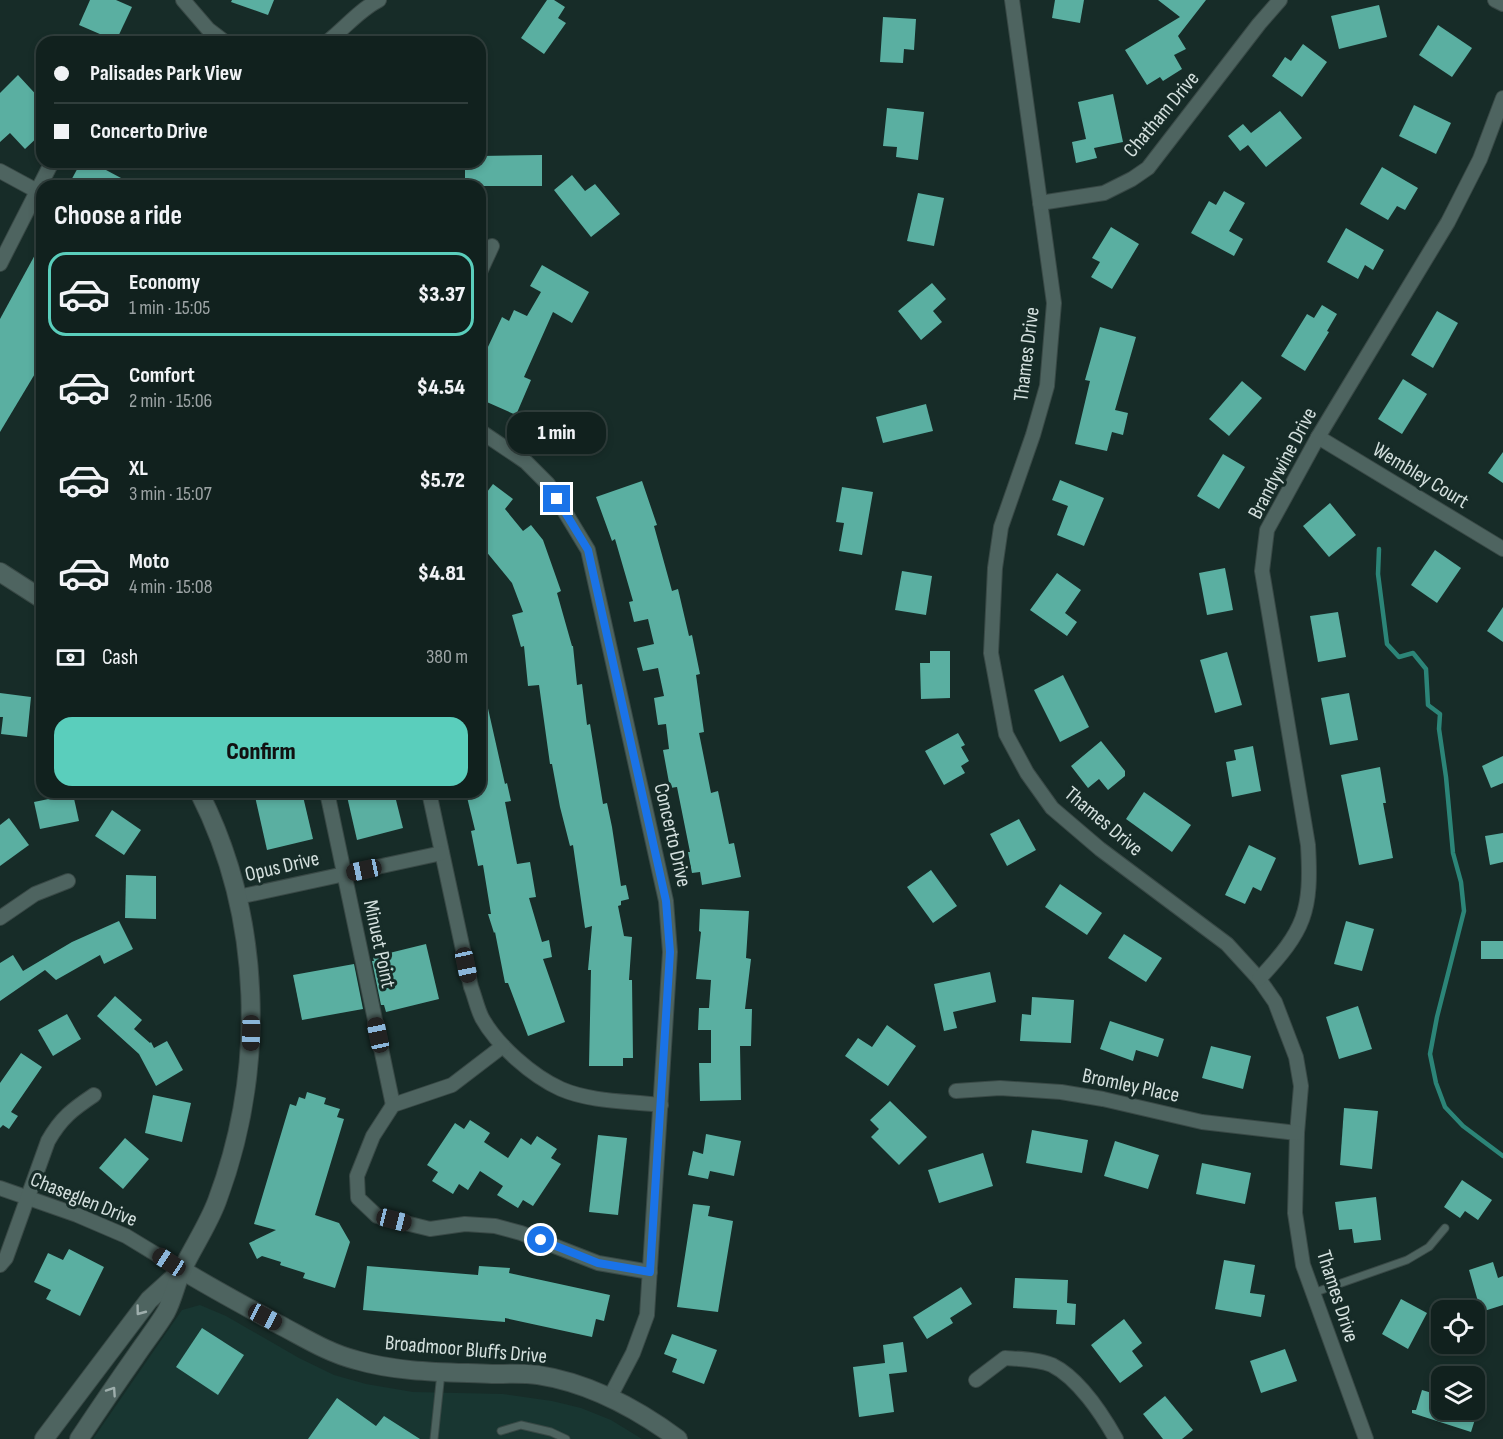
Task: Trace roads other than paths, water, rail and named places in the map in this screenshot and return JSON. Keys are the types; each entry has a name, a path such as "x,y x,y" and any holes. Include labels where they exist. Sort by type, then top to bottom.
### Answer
{"street":[{"path":"183,0 208,30 216,36"},
{"path":"335,36 365,7 379,0"},
{"name":"Thames Drive","path":"1012,0 1054,303 1047,386 1034,435 1001,527 995,568 991,612 991,653 1006,734 1027,773 1052,808 1100,849 1227,944 1259,979 1275,1002 1296,1057 1301,1086 1295,1213 1303,1265 1366,1439"},
{"name":"Chatham Drive","path":"1040,203 1104,194 1148,168 1280,0"},
{"path":"1495,0 1503,4"},
{"name":"Brandywine Drive","path":"1259,979 1283,954 1305,917 1311,879 1308,845 1262,571 1267,530 1318,437 1448,222 1480,159 1503,98"},
{"path":"0,171 36,189"},
{"path":"0,264 36,192"},
{"path":"486,259 492,246"},
{"name":"Concerto Drive","path":"486,435 526,462 548,484 588,550 666,901 670,952 647,1315 633,1353 610,1397"},
{"name":"Wembley Court","path":"1318,437 1503,549"},
{"path":"0,572 36,595"},
{"path":"79,1439 167,1311 182,1270 217,1202 244,1108 251,1054 249,968 238,897 224,852 202,798"},
{"name":"Minuet Point","path":"328,798 393,1105"},
{"path":"430,798 471,987 483,1018 503,1046 532,1072 561,1089 595,1098 661,1105"},
{"name":"Opus Drive","path":"238,897 442,854"},
{"path":"0,918 35,894 68,881"},
{"path":"503,1046 452,1085 393,1105 373,1136 357,1176 358,1198 376,1216 430,1229 465,1224 495,1226 521,1233 598,1263 650,1272"},
{"name":"Bromley Place","path":"956,1091 1000,1088 1061,1092 1103,1098 1202,1122 1297,1133"},
{"path":"0,1265 6,1258 48,1141 68,1112 94,1095"},
{"name":"Chaseglen Drive","path":"0,1188 77,1215 126,1236 182,1270"},
{"path":"44,1439 148,1300 182,1270"},
{"name":"Broadmoor Bluffs Drive","path":"182,1270 210,1288 319,1346 355,1360 381,1366 441,1372 537,1375 571,1383 610,1397 651,1419 678,1439"},
{"path":"976,1380 1005,1358 1051,1365 1067,1376 1091,1400 1116,1439"}],"lane":[{"path":"1313,1293 1407,1260 1429,1247 1445,1228"},
{"path":"434,1439 441,1372"},
{"path":"501,1431 521,1425 551,1432 564,1439"}],"waterway":[{"path":"1379,549 1378,574 1387,644 1399,657 1413,653 1426,669 1428,705 1440,714 1439,729 1453,853 1461,882 1464,911 1430,1054 1436,1083 1445,1107 1463,1126 1503,1156"}]}
